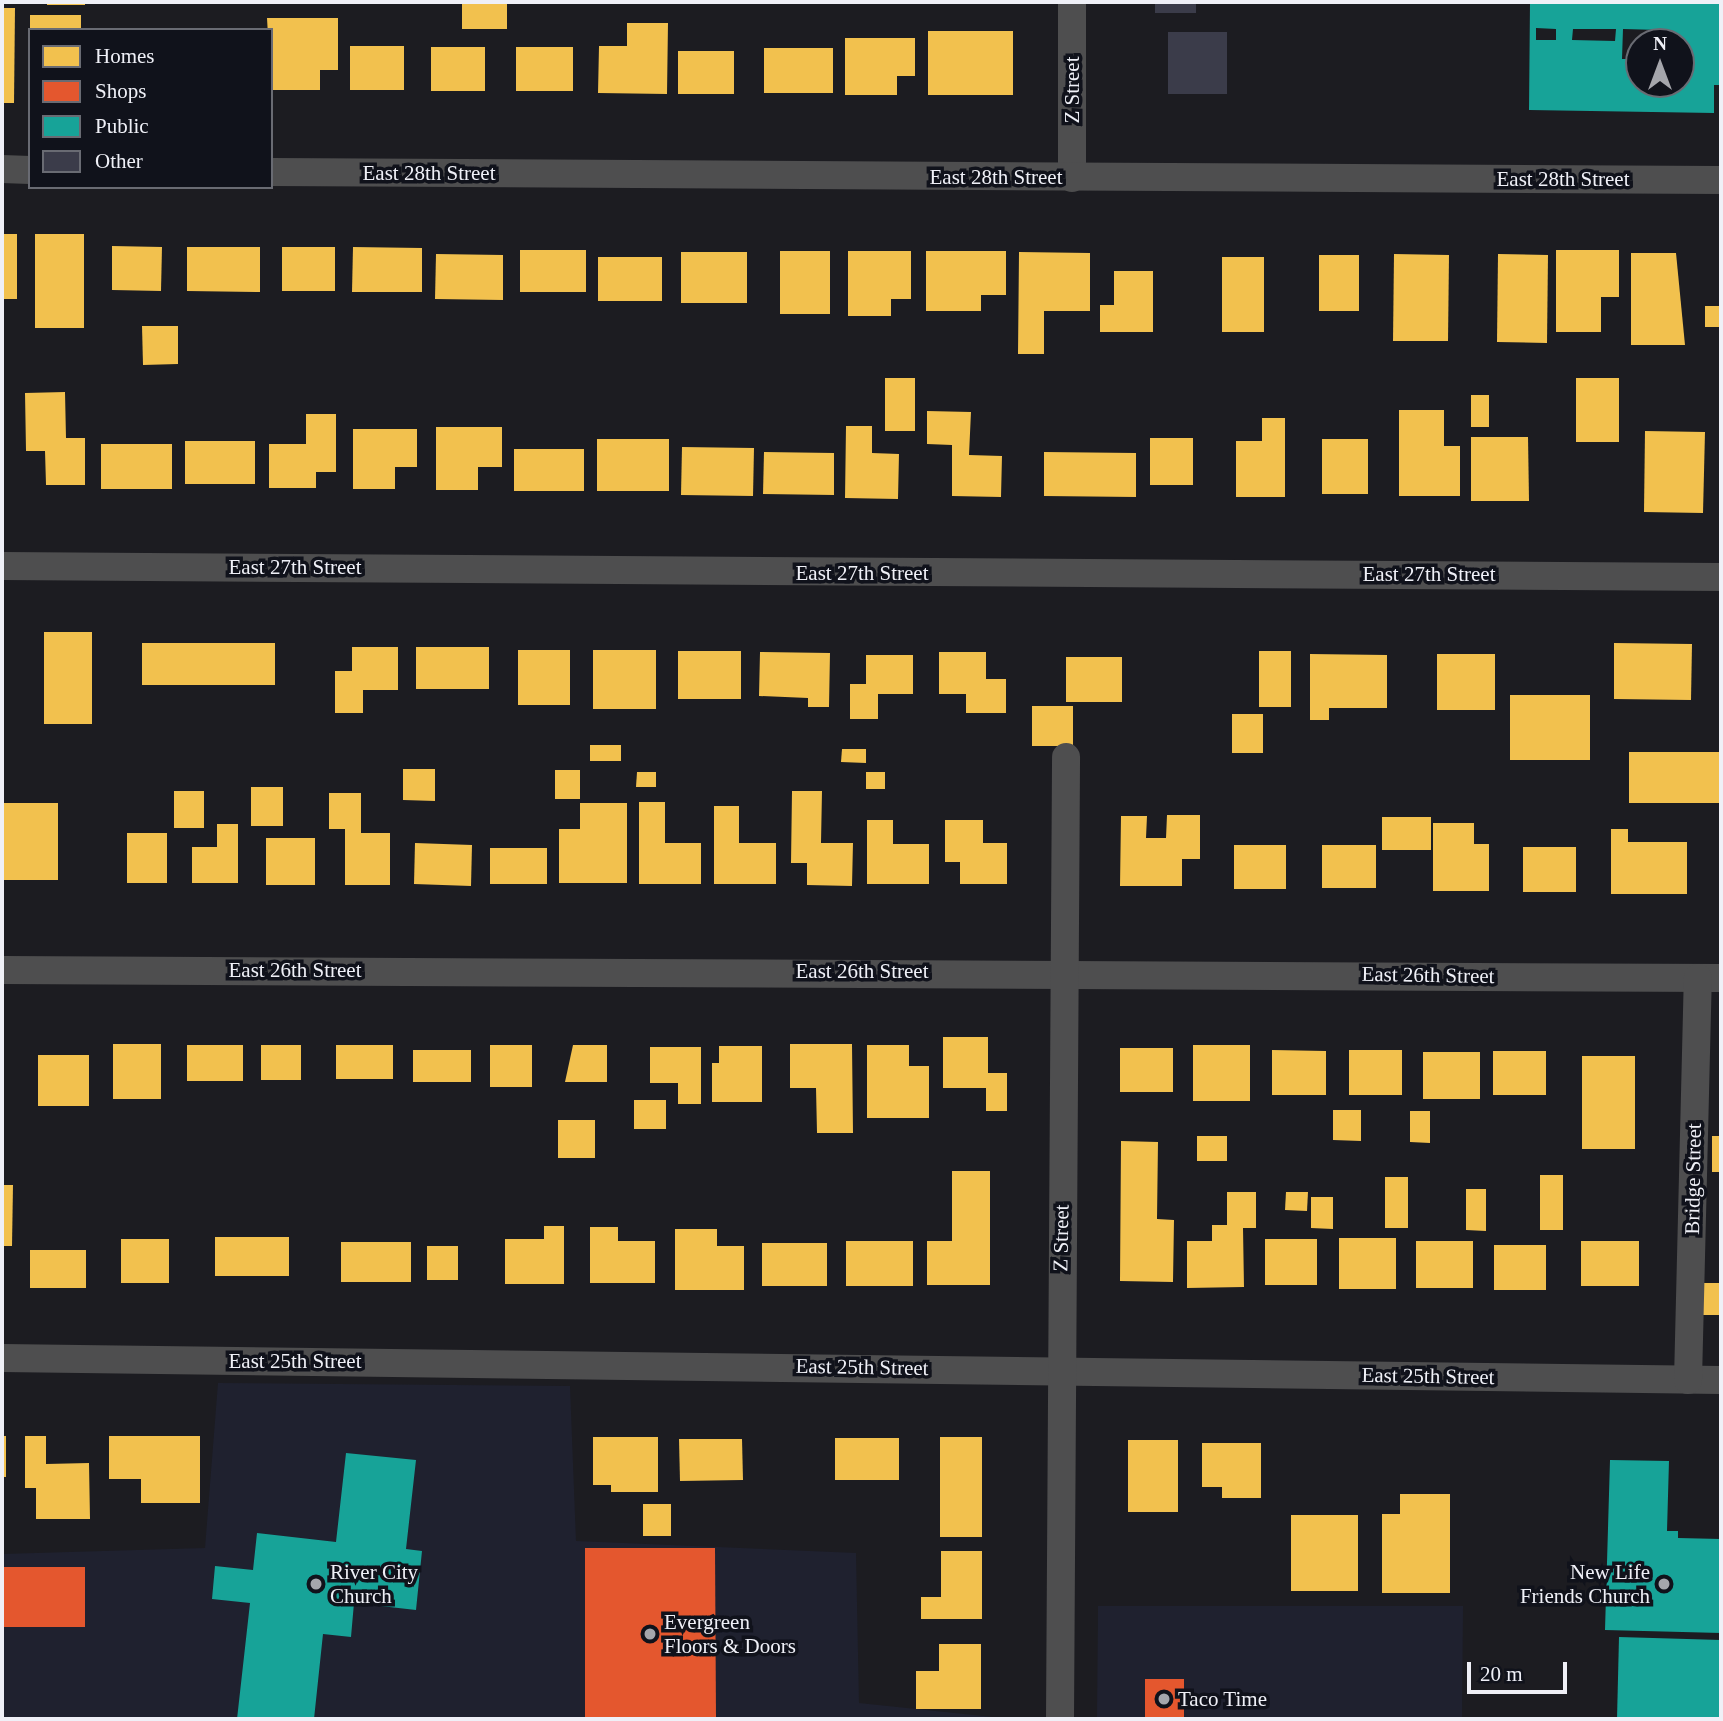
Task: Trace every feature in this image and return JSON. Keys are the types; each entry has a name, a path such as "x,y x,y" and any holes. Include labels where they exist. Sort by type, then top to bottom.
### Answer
{"street":[{"name":"Z Street","path":"1072,2 1072,178"},
{"path":"2,169 28,170"},
{"name":"East 28th Street","path":"273,172 1721,180"},
{"name":"East 27th Street","path":"2,566 1721,577"},
{"name":"Z Street","path":"1060,1719 1059,1370 1066,971 1066,757"},
{"name":"East 26th Street","path":"2,970 1066,971 1710,978"},
{"name":"Bridge Street","path":"1688,1380 1710,978"},
{"name":"East 25th Street","path":"2,1358 1721,1380"}],"shaded area":[{"path":"218,1383 570,1386 576,1541 856,1553 859,1703 1012,1719 2,1719 2,1554 205,1548"},
{"path":"1098,1606 1463,1606 1462,1719 1097,1719"}],"building: Homes":[{"path":"47,2 85,2 85,5 47,5"},
{"path":"462,2 507,2 507,29 462,29"},
{"path":"2,8 15,8 14,103 2,103"},
{"path":"30,15 81,15 81,28 30,28"},
{"path":"267,18 338,18 338,70 320,70 320,90 273,90 273,28 268,28"},
{"path":"627,23 668,23 667,94 598,93 599,46 627,46"},
{"path":"928,31 1013,31 1013,95 928,95"},
{"path":"845,38 915,38 915,76 897,76 897,95 845,95"},
{"path":"350,46 404,46 404,90 350,90"},
{"path":"431,47 485,47 485,91 431,91"},
{"path":"516,47 573,47 573,91 516,91"},
{"path":"764,48 833,48 833,93 764,93"},
{"path":"678,51 734,51 734,94 678,94"},
{"path":"2,234 17,234 17,299 2,299"},
{"path":"35,234 84,234 84,328 35,328"},
{"path":"112,246 162,247 161,291 112,290"},
{"path":"187,247 260,247 260,292 187,291"},
{"path":"282,247 335,247 335,291 282,291"},
{"path":"353,247 422,248 422,292 352,292"},
{"path":"520,250 586,250 586,292 520,292"},
{"path":"1556,250 1619,250 1619,297 1601,297 1601,332 1556,332"},
{"path":"780,251 830,251 830,314 780,314"},
{"path":"848,251 911,251 911,299 891,299 891,316 848,316"},
{"path":"926,251 1006,251 1006,295 981,295 981,311 926,311"},
{"path":"681,252 747,252 747,303 681,303"},
{"path":"1019,252 1090,253 1090,311 1044,311 1044,354 1018,354"},
{"path":"1631,253 1676,253 1685,345 1631,345"},
{"path":"436,254 503,255 503,300 435,299"},
{"path":"1394,254 1449,255 1448,341 1393,341"},
{"path":"1498,254 1548,255 1547,343 1497,342"},
{"path":"1319,255 1359,255 1359,311 1319,311"},
{"path":"598,257 662,257 662,301 598,301"},
{"path":"1222,257 1264,257 1264,332 1222,332"},
{"path":"1114,271 1153,271 1153,332 1100,332 1100,305 1114,305"},
{"path":"1705,306 1721,306 1721,327 1705,327"},
{"path":"142,326 178,326 178,364 143,365"},
{"path":"885,378 915,378 915,431 885,431"},
{"path":"1576,378 1619,378 1619,442 1576,442"},
{"path":"65,392 66,438 85,438 85,485 46,485 45,451 26,451 25,393"},
{"path":"1471,395 1489,395 1489,427 1471,427"},
{"path":"1399,410 1444,410 1444,446 1460,446 1460,496 1399,496"},
{"path":"927,411 971,412 969,455 1002,456 1001,497 952,496 952,445 927,444"},
{"path":"306,414 336,414 336,472 316,472 316,488 269,488 269,444 306,444"},
{"path":"1262,418 1285,418 1285,497 1236,497 1236,441 1262,441"},
{"path":"846,426 872,426 872,453 899,454 898,499 845,498"},
{"path":"436,427 502,427 502,467 478,467 478,490 436,490"},
{"path":"353,429 417,429 417,467 395,467 395,489 353,489"},
{"path":"1645,431 1705,432 1703,513 1644,512"},
{"path":"1471,437 1528,437 1529,501 1471,501"},
{"path":"1150,438 1193,438 1193,485 1150,485"},
{"path":"597,439 669,439 669,491 597,491"},
{"path":"1322,439 1368,439 1368,494 1322,494"},
{"path":"185,441 255,441 255,484 185,484"},
{"path":"101,444 172,444 172,489 101,489"},
{"path":"682,447 754,448 753,496 681,495"},
{"path":"514,449 584,449 584,491 514,491"},
{"path":"764,452 834,453 834,495 763,494"},
{"path":"1044,452 1136,453 1136,497 1044,496"},
{"path":"44,632 92,632 92,724 44,724"},
{"path":"142,643 275,643 275,685 142,685"},
{"path":"1614,643 1692,644 1691,700 1614,699"},
{"path":"352,647 398,647 398,690 363,690 363,713 335,713 335,671 352,671"},
{"path":"416,647 489,647 489,689 416,689"},
{"path":"518,650 570,650 570,705 518,705"},
{"path":"593,650 656,650 656,709 593,709"},
{"path":"678,651 741,651 741,699 678,699"},
{"path":"1259,651 1291,651 1291,707 1259,707"},
{"path":"760,652 830,653 829,707 808,707 808,698 759,696"},
{"path":"939,652 986,652 986,679 1006,679 1006,713 966,713 966,694 939,694"},
{"path":"1310,654 1387,655 1387,708 1329,708 1329,720 1310,720"},
{"path":"1437,654 1495,654 1495,710 1437,710"},
{"path":"866,655 913,655 913,694 878,694 878,719 850,719 850,684 866,684"},
{"path":"1066,657 1122,657 1122,702 1066,702"},
{"path":"1510,695 1590,695 1590,760 1510,760"},
{"path":"1032,706 1073,706 1073,746 1032,746"},
{"path":"1232,714 1263,714 1263,753 1232,753"},
{"path":"590,745 621,745 621,761 590,761"},
{"path":"842,749 866,749 866,763 841,762"},
{"path":"1629,752 1721,752 1721,803 1629,803"},
{"path":"403,769 435,769 435,801 403,800"},
{"path":"555,770 580,770 580,799 555,799"},
{"path":"637,772 656,772 656,787 636,787"},
{"path":"866,772 885,772 885,789 866,789"},
{"path":"251,787 283,787 283,826 251,826"},
{"path":"174,791 204,791 204,828 174,828"},
{"path":"792,791 822,791 821,843 853,843 852,886 807,885 807,863 791,863"},
{"path":"329,793 361,793 361,833 390,833 390,885 345,885 345,829 329,829"},
{"path":"639,802 665,802 665,843 701,843 701,884 639,884"},
{"path":"2,803 58,803 58,880 2,880"},
{"path":"580,803 627,803 627,883 559,883 559,829 580,829"},
{"path":"714,806 739,806 739,843 776,843 776,884 714,884"},
{"path":"1167,815 1200,815 1200,859 1182,859 1182,886 1120,886 1121,816 1147,816 1146,838 1166,838"},
{"path":"1382,817 1431,817 1431,850 1382,850"},
{"path":"867,820 893,820 893,844 929,844 929,884 867,884"},
{"path":"945,820 983,820 983,843 1007,843 1007,884 960,884 960,862 945,862"},
{"path":"1433,823 1474,823 1474,844 1489,844 1489,891 1433,891"},
{"path":"217,824 238,824 238,883 192,883 192,847 217,847"},
{"path":"1611,829 1628,829 1628,842 1687,842 1687,894 1611,894"},
{"path":"127,833 167,833 167,883 127,883"},
{"path":"266,838 315,838 315,885 266,885"},
{"path":"415,843 472,845 471,886 414,884"},
{"path":"1234,845 1286,845 1286,889 1234,889"},
{"path":"1322,845 1376,845 1376,888 1322,888"},
{"path":"1523,847 1576,847 1576,892 1523,892"},
{"path":"490,848 547,848 547,884 490,884"},
{"path":"943,1037 988,1037 988,1073 1007,1073 1007,1111 986,1111 986,1088 943,1088"},
{"path":"113,1044 161,1044 161,1099 113,1099"},
{"path":"790,1044 852,1044 853,1133 817,1133 816,1088 790,1088"},
{"path":"187,1045 243,1045 243,1081 187,1081"},
{"path":"261,1045 301,1045 301,1080 261,1080"},
{"path":"336,1045 393,1045 393,1079 336,1079"},
{"path":"490,1045 532,1045 532,1087 490,1087"},
{"path":"573,1045 607,1045 607,1082 565,1082"},
{"path":"867,1045 909,1045 909,1066 929,1066 929,1118 867,1118"},
{"path":"1193,1045 1250,1045 1250,1101 1193,1101"},
{"path":"719,1046 762,1046 762,1102 712,1102 712,1063 719,1063"},
{"path":"650,1047 701,1047 701,1104 678,1104 678,1083 650,1083"},
{"path":"1120,1048 1173,1048 1173,1092 1120,1092"},
{"path":"413,1050 471,1050 471,1082 413,1082"},
{"path":"1272,1050 1326,1051 1326,1095 1272,1095"},
{"path":"1349,1050 1402,1050 1402,1095 1349,1095"},
{"path":"1493,1051 1546,1051 1546,1095 1493,1095"},
{"path":"1423,1052 1480,1052 1480,1099 1423,1099"},
{"path":"38,1055 89,1055 89,1106 38,1106"},
{"path":"1582,1056 1635,1056 1635,1149 1582,1149"},
{"path":"634,1100 666,1100 666,1129 634,1129"},
{"path":"1333,1110 1361,1110 1361,1141 1333,1140"},
{"path":"1410,1111 1430,1111 1430,1143 1410,1142"},
{"path":"558,1120 595,1120 595,1158 558,1158"},
{"path":"1197,1136 1227,1136 1227,1161 1197,1161"},
{"path":"1712,1136 1721,1136 1721,1172 1712,1172"},
{"path":"1121,1141 1158,1142 1157,1219 1174,1220 1173,1282 1120,1281"},
{"path":"952,1171 990,1171 990,1285 927,1285 927,1241 952,1241"},
{"path":"1540,1175 1563,1175 1563,1230 1540,1230"},
{"path":"1385,1177 1408,1177 1408,1228 1385,1228"},
{"path":"2,1185 13,1185 12,1246 2,1246"},
{"path":"1466,1189 1486,1189 1486,1231 1466,1230"},
{"path":"1227,1192 1256,1192 1256,1228 1243,1228 1244,1287 1187,1288 1187,1241 1212,1241 1212,1225 1227,1225"},
{"path":"1286,1192 1308,1192 1307,1211 1285,1210"},
{"path":"1311,1197 1333,1197 1333,1229 1311,1228"},
{"path":"544,1226 564,1226 564,1284 505,1284 505,1239 544,1239"},
{"path":"590,1227 618,1227 618,1241 655,1241 655,1283 590,1283"},
{"path":"675,1229 717,1229 717,1246 744,1246 744,1290 675,1290"},
{"path":"215,1237 289,1237 289,1276 215,1276"},
{"path":"1339,1238 1396,1238 1396,1289 1339,1289"},
{"path":"121,1239 169,1239 169,1283 121,1283"},
{"path":"1265,1239 1317,1239 1317,1285 1265,1285"},
{"path":"846,1241 913,1241 913,1286 846,1286"},
{"path":"1416,1241 1473,1241 1473,1288 1416,1288"},
{"path":"1581,1241 1639,1241 1639,1286 1581,1286"},
{"path":"341,1242 411,1242 411,1282 341,1282"},
{"path":"762,1243 827,1243 827,1286 762,1286"},
{"path":"1494,1245 1546,1245 1546,1290 1494,1290"},
{"path":"427,1246 458,1246 458,1280 427,1280"},
{"path":"30,1250 86,1250 86,1288 30,1288"},
{"path":"1697,1283 1721,1283 1721,1315 1697,1315"},
{"path":"2,1436 6,1436 6,1477 2,1477"},
{"path":"25,1436 46,1436 46,1464 89,1463 90,1519 36,1519 36,1488 25,1488"},
{"path":"109,1436 200,1436 200,1503 141,1503 141,1479 109,1479"},
{"path":"593,1437 658,1437 658,1492 611,1492 611,1485 593,1485"},
{"path":"940,1437 982,1437 982,1537 940,1537"},
{"path":"835,1438 899,1438 899,1480 835,1480"},
{"path":"679,1439 742,1439 743,1480 680,1481"},
{"path":"1128,1440 1178,1440 1178,1512 1128,1512"},
{"path":"1202,1443 1261,1443 1261,1498 1222,1498 1222,1487 1202,1487"},
{"path":"1400,1494 1450,1494 1450,1593 1382,1593 1382,1514 1400,1514"},
{"path":"643,1504 671,1504 671,1536 643,1536"},
{"path":"1291,1515 1358,1515 1358,1591 1291,1591"},
{"path":"941,1551 982,1551 982,1619 921,1619 921,1597 941,1597"},
{"path":"939,1644 981,1644 981,1709 916,1709 916,1671 939,1671"}],"building: Shops":[{"name":"Evergreen Floors & Doors","path":"585,1548 715,1548 716,1719 585,1719"},
{"path":"2,1567 85,1567 85,1627 2,1627"},
{"name":"Taco Time","path":"1145,1679 1184,1679 1184,1719 1145,1719"}],"building: Public":[{"path":"1530,2 1721,2 1721,85 1714,85 1714,113 1529,110","holes":["1536,28 1556,29 1556,40 1536,40","1573,29 1616,29 1615,41 1572,40"]},
{"name":"River City Church","path":"346,1453 416,1460 406,1549 422,1551 416,1610 354,1603 351,1637 323,1634 314,1719 237,1719 250,1603 212,1599 215,1566 253,1570 257,1533 336,1542"},
{"name":"New Life Friends Church","path":"1610,1460 1669,1461 1667,1531 1678,1531 1678,1538 1721,1539 1721,1633 1605,1630"},
{"path":"1619,1637 1721,1640 1721,1719 1617,1719"}],"building: Other":[{"path":"1155,2 1196,2 1196,13 1155,13"},
{"path":"1168,32 1227,32 1227,94 1168,94"}],"place":[{"name":"River City Church","path":"316,1584"},
{"name":"New Life Friends Church","path":"1664,1584"},
{"name":"Evergreen Floors & Doors","path":"650,1634"},
{"name":"Taco Time","path":"1164,1699"}]}
